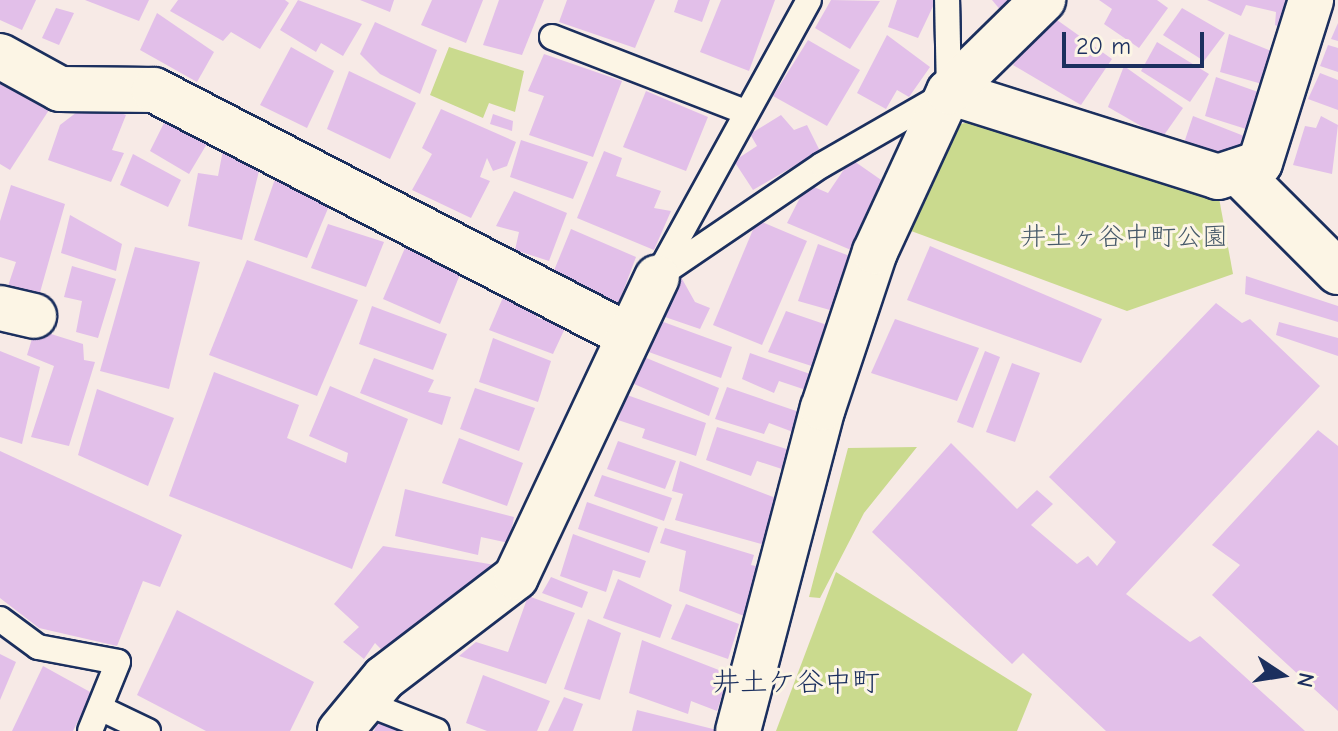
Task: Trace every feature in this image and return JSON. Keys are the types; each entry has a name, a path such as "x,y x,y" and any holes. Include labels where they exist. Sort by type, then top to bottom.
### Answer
{"street":[{"path":"738,731 823,408 875,252 949,92 1043,0"},
{"path":"949,92 1218,177 1260,163 1311,0"},
{"path":"0,56 60,89 154,90 629,336"},
{"path":"1237,171 1338,272"},
{"path":"351,716 516,577 657,277"}],"lane":[{"path":"657,277 809,0"},
{"path":"657,277 822,165 949,92 947,0"},
{"path":"552,37 745,112"},
{"path":"0,619 38,647 118,662 102,709 90,731"},
{"path":"102,709 148,731"},
{"path":"351,716 437,731"}],"green space":[{"path":"449,47 524,71 515,112 489,103 483,118 430,95"},
{"name":"井土ヶ谷中町公園","path":"976,120 1219,198 1233,274 1127,311 895,225 950,127"},
{"path":"917,447 864,513 820,598 809,597 848,448"},
{"path":"836,572 1032,694 1017,731 776,731"}],"building":[{"path":"0,0 36,0 22,30 0,20"},
{"path":"85,0 149,0 139,21"},
{"path":"178,0 285,0 289,3 260,49 231,32 223,41 170,11"},
{"path":"298,0 362,24 343,56 321,43 316,52 280,30"},
{"path":"360,0 394,0 390,12"},
{"path":"432,0 483,0 466,43 421,25"},
{"path":"499,0 544,0 522,55 483,45"},
{"path":"567,0 655,0 635,48 559,22"},
{"path":"678,0 710,0 702,22 674,12"},
{"path":"721,0 775,0 749,71 700,52"},
{"path":"831,0 880,1 850,49 815,28"},
{"path":"897,0 936,0 918,38 888,27"},
{"path":"992,0 1014,0 1002,12"},
{"path":"1099,0 1157,0 1168,8 1139,48 1104,24 1112,9"},
{"path":"1207,0 1301,0 1291,31 1275,25 1276,12 1246,5 1241,16"},
{"path":"56,8 74,13 59,45 42,38"},
{"path":"1182,8 1225,33 1204,61 1163,35"},
{"path":"157,13 214,52 197,82 140,50"},
{"path":"1050,15 1112,59 1081,105 1013,65"},
{"path":"375,22 437,50 420,94 380,74 360,54"},
{"path":"1338,23 1338,41 1331,39"},
{"path":"1229,34 1274,52 1262,84 1220,72"},
{"path":"887,35 930,67 909,97 897,90 886,109 857,93"},
{"path":"808,40 860,70 827,126 773,96"},
{"path":"1157,42 1209,74 1190,102 1141,71"},
{"path":"1328,45 1338,48 1338,72 1320,66"},
{"path":"291,47 334,71 307,128 260,105"},
{"path":"544,54 622,81 593,157 529,135 544,96 528,91"},
{"path":"1124,66 1183,108 1162,138 1108,107"},
{"path":"349,71 416,103 390,159 327,129"},
{"path":"1320,73 1338,80 1338,110 1308,99"},
{"path":"1216,77 1258,92 1246,129 1205,116"},
{"path":"0,78 49,110 10,170 0,164"},
{"path":"646,91 708,117 686,171 623,147"},
{"path":"90,102 126,115 112,150 124,153 111,182 48,160 60,125"},
{"path":"441,109 516,142 507,166 493,171 487,158 480,177 490,181 471,218 412,190 432,154 422,148"},
{"path":"493,114 513,121 512,131 490,124"},
{"path":"781,115 794,130 807,125 820,151 753,190 734,161 757,146 750,134"},
{"path":"1193,116 1244,136 1232,161 1184,143"},
{"path":"1321,116 1338,125 1332,174 1293,165 1305,126 1316,128"},
{"path":"167,117 211,137 189,174 150,151"},
{"path":"521,140 588,162 573,199 510,177"},
{"path":"223,150 261,163 242,240 188,226 198,173 218,176"},
{"path":"604,151 622,158 616,176 661,191 654,208 671,211 654,250 577,218"},
{"path":"133,154 181,180 168,207 120,185"},
{"path":"851,159 887,184 851,250 787,223 807,184 828,193"},
{"path":"277,173 332,199 307,258 254,240"},
{"path":"11,185 65,204 39,296 7,289 16,262 0,257 0,221"},
{"path":"514,191 567,213 549,261 515,250 519,232 496,226"},
{"path":"70,215 122,244 116,271 61,253"},
{"path":"757,220 807,241 762,345 713,325"},
{"path":"328,224 384,242 366,287 311,268"},
{"path":"571,229 636,257 618,305 553,273"},
{"path":"411,234 465,262 440,324 383,299"},
{"path":"818,244 855,258 837,312 798,301"},
{"path":"930,246 1102,319 1081,363 907,300"},
{"path":"135,247 200,262 169,389 100,371"},
{"path":"247,260 358,300 317,396 209,355"},
{"path":"72,266 116,279 98,338 76,332 82,301 64,297"},
{"path":"1246,276 1338,306 1338,322 1245,294"},
{"path":"681,277 695,302 710,308 700,329 665,317"},
{"path":"507,288 542,302 537,318 567,324 553,354 489,330"},
{"path":"1216,303 1242,323 1250,319 1320,386 1126,594 1190,642 1200,636 1305,731 1106,731 1023,653 1012,664 872,532 951,443 1017,509 1037,490 1053,504 1031,525 1077,564 1088,556 1097,566 1116,542 1049,477"},
{"path":"372,306 447,334 433,370 359,344"},
{"path":"786,311 833,327 821,369 768,352"},
{"path":"895,319 979,348 957,401 871,373"},
{"path":"658,320 732,347 721,378 646,351"},
{"path":"1279,322 1338,338 1338,356 1276,335"},
{"path":"35,329 83,344 84,360 95,362 69,446 31,437 54,366 27,355"},
{"path":"493,338 551,361 538,402 479,382"},
{"path":"0,351 40,367 22,444 0,437"},
{"path":"985,351 1000,357 973,428 957,422"},
{"path":"750,353 813,375 806,390 779,381 774,393 742,379"},
{"path":"644,357 719,388 709,416 634,384"},
{"path":"374,358 434,380 428,392 451,397 442,425 360,393"},
{"path":"1012,363 1040,373 1015,442 986,432"},
{"path":"214,372 299,405 287,438 346,463 348,453 309,436 330,386 408,419 352,569 169,496"},
{"path":"727,387 802,413 793,432 769,423 764,434 715,419"},
{"path":"475,388 535,408 519,451 460,429"},
{"path":"97,389 174,418 148,486 78,455"},
{"path":"627,395 706,423 696,456 642,438 645,429 618,420"},
{"path":"717,427 796,452 788,471 757,461 751,476 706,460"},
{"path":"1318,430 1338,446 1338,711 1212,595 1240,565 1212,545"},
{"path":"459,438 523,463 507,506 442,483"},
{"path":"618,441 676,461 665,489 607,469"},
{"path":"0,451 182,535 160,587 143,581 117,646 39,628 0,598"},
{"path":"680,461 781,500 765,545 675,520 683,494 672,491"},
{"path":"602,475 672,498 664,521 594,496"},
{"path":"405,489 514,517 509,543 481,537 478,555 395,536"},
{"path":"587,502 658,527 649,553 578,529"},
{"path":"665,528 754,555 751,565 765,568 752,619 679,591 686,551 660,543"},
{"path":"573,534 646,561 640,578 613,570 606,592 560,576"},
{"path":"383,546 501,566 385,653 375,643 364,659 343,642 359,627 334,604"},
{"path":"551,577 588,592 582,608 542,593"},
{"path":"618,579 672,605 660,638 603,618"},
{"path":"528,596 575,613 546,684 459,656 476,642 508,652"},
{"path":"686,604 739,624 728,659 671,639"},
{"path":"177,610 314,682 290,731 206,731 137,695"},
{"path":"588,619 621,633 600,700 564,689"},
{"path":"642,640 729,674 717,711 691,701 688,714 629,693"},
{"path":"0,654 16,662 0,700"},
{"path":"43,666 92,693 73,731 12,731"},
{"path":"483,675 550,701 537,731 487,731 466,723"},
{"path":"564,697 583,704 573,731 548,731"},
{"path":"637,710 717,730 717,731 632,731"},
{"path":"378,722 397,731 374,731"}],"district":[{"name":"井土ケ谷中町","path":"796,682"}]}
